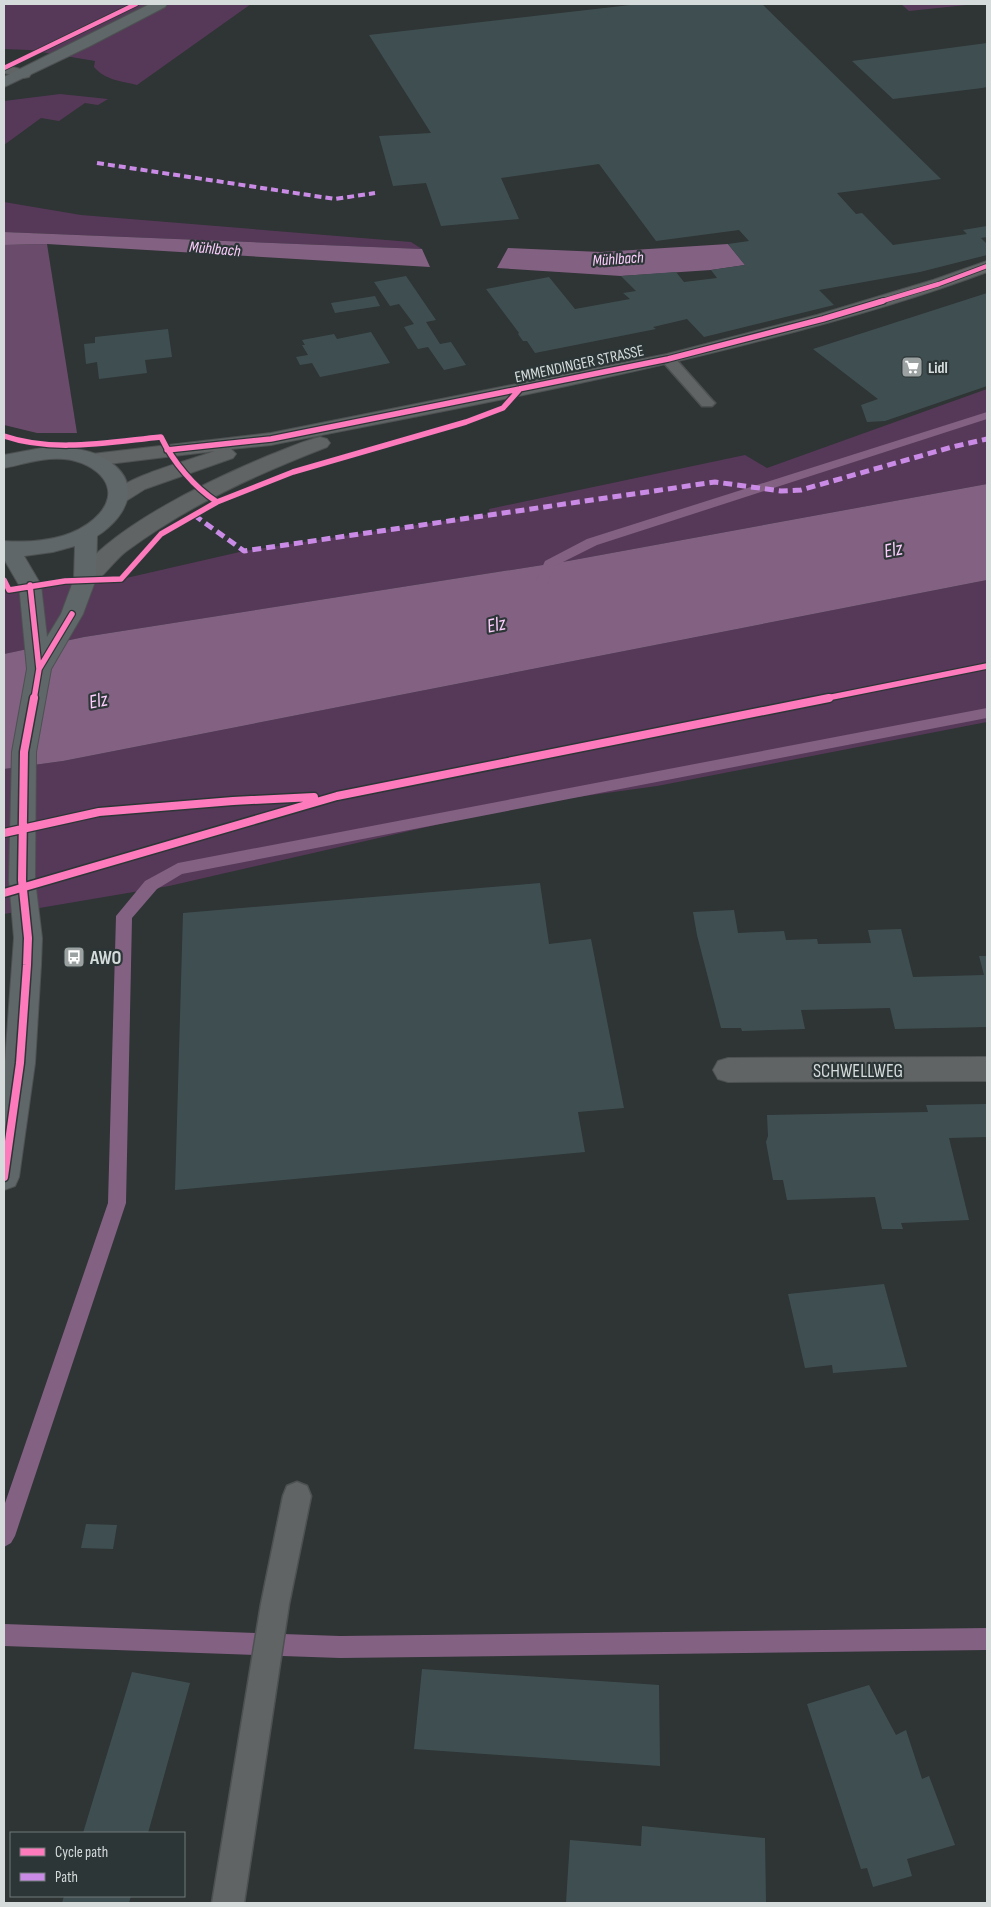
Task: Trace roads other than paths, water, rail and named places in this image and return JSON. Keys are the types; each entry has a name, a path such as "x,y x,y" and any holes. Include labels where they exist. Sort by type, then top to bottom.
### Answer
{"main road":[{"path":"4,83 160,4"},
{"path":"4,1177 20,1063 27,965 28,938 22,880 24,752 39,670 30,585 7,548 52,546 86,533 101,524 114,509 119,497 118,483 109,471 92,460 76,455 57,453 8,457"},
{"path":"39,670 72,614 85,579 86,533"}],"street":[{"path":"4,69 24,74"},
{"name":"EMMENDINGER STRASSE","path":"92,460 271,439 668,359 823,319 939,284 987,266"},
{"path":"85,579 120,545 202,492 288,455 408,412"},
{"name":"EMMENDINGER STRASSE","path":"119,497 138,485 271,439"},
{"name":"SCHWELLWEG","path":"728,1070 987,1069"}],"lane":[{"path":"668,359 707,403"},
{"path":"228,1903 275,1604 297,1496"}],"water":[{"name":"Mühlbach","path":"4,232 422,249 430,267 47,244 4,245"},
{"name":"Mühlbach","path":"728,244 745,265 711,270 621,276 497,268 508,248 601,252"},
{"name":"Elz","path":"987,484 987,580 63,761 4,769 4,654 84,637 568,561"}],"waterway":[{"path":"542,583 550,564 592,542 987,415"},
{"path":"4,1536 117,1203 124,916 151,885 178,869 987,713"},
{"path":"4,1635 340,1647 987,1639"}],"place":[{"name":"Lidl","path":"912,367"},
{"name":"AWO","path":"74,957"}]}
